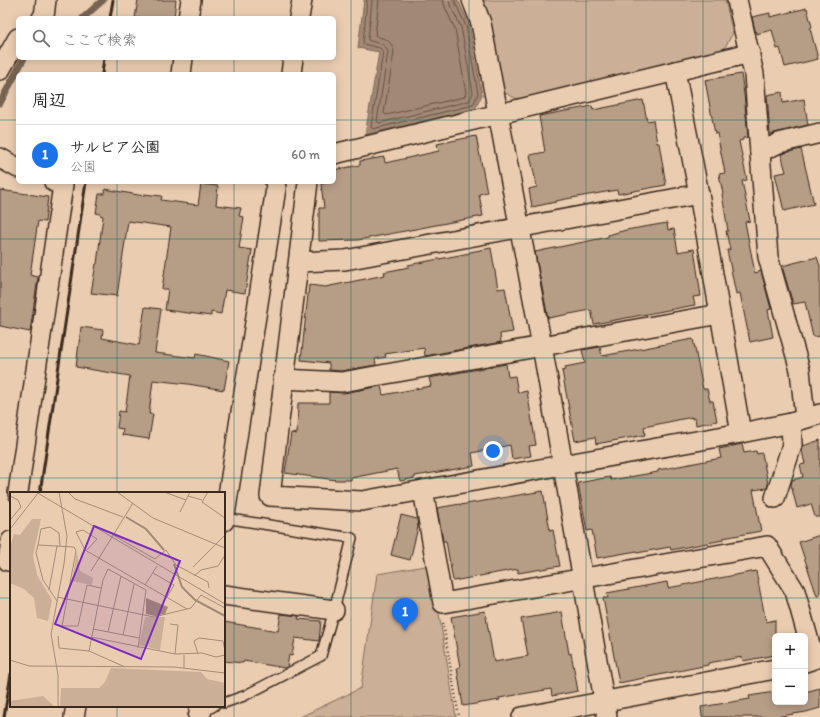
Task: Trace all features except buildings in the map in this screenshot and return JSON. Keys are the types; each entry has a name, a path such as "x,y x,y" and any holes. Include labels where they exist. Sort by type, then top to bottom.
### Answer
{"street":[{"path":"44,16 46,0"},
{"path":"188,16 191,0"},
{"path":"299,16 302,0"},
{"path":"472,0 481,24 518,228 542,346 606,709"},
{"path":"737,0 754,74 768,257 800,370 805,418 792,445 775,498"},
{"path":"0,70 16,42"},
{"path":"336,154 750,53"},
{"path":"181,72 183,60"},
{"path":"291,72 293,60"},
{"path":"676,71 741,433"},
{"path":"760,152 779,143 820,133"},
{"path":"0,158 16,167"},
{"path":"18,492 63,185 60,184"},
{"path":"225,512 276,188 275,184"},
{"path":"308,184 270,496 362,501 741,433 805,418"},
{"path":"299,262 345,260 699,194"},
{"path":"283,379 342,382 720,314"},
{"path":"423,490 443,603 767,546 795,591 807,633"},
{"path":"6,561 10,545"},
{"path":"225,595 334,610"},
{"path":"808,638 814,659 808,661"},
{"path":"522,717 606,709 772,670"},
{"path":"74,717 76,707"}],"lane":[{"path":"225,518 352,538 321,656 244,696 225,702"}],"path":[{"path":"443,603 442,615 459,717"}],"shaded area":[{"path":"482,0 725,0 733,33 724,49 519,100 501,91 489,16"},
{"path":"431,565 456,717 300,717 361,688 377,574"}],"water":[{"path":"364,0 458,0 469,24 482,95 475,109 365,135 379,52 358,48"}],"waterway":[{"path":"85,16 103,0"},
{"path":"17,72 23,60"},
{"path":"0,103 16,73"}],"railway":[{"path":"110,16 113,0"},
{"path":"102,72 104,60"},
{"path":"40,492 86,184"},
{"path":"4,717 10,680"}],"place":[{"name":"サルビア公園","path":"405,631"}]}
